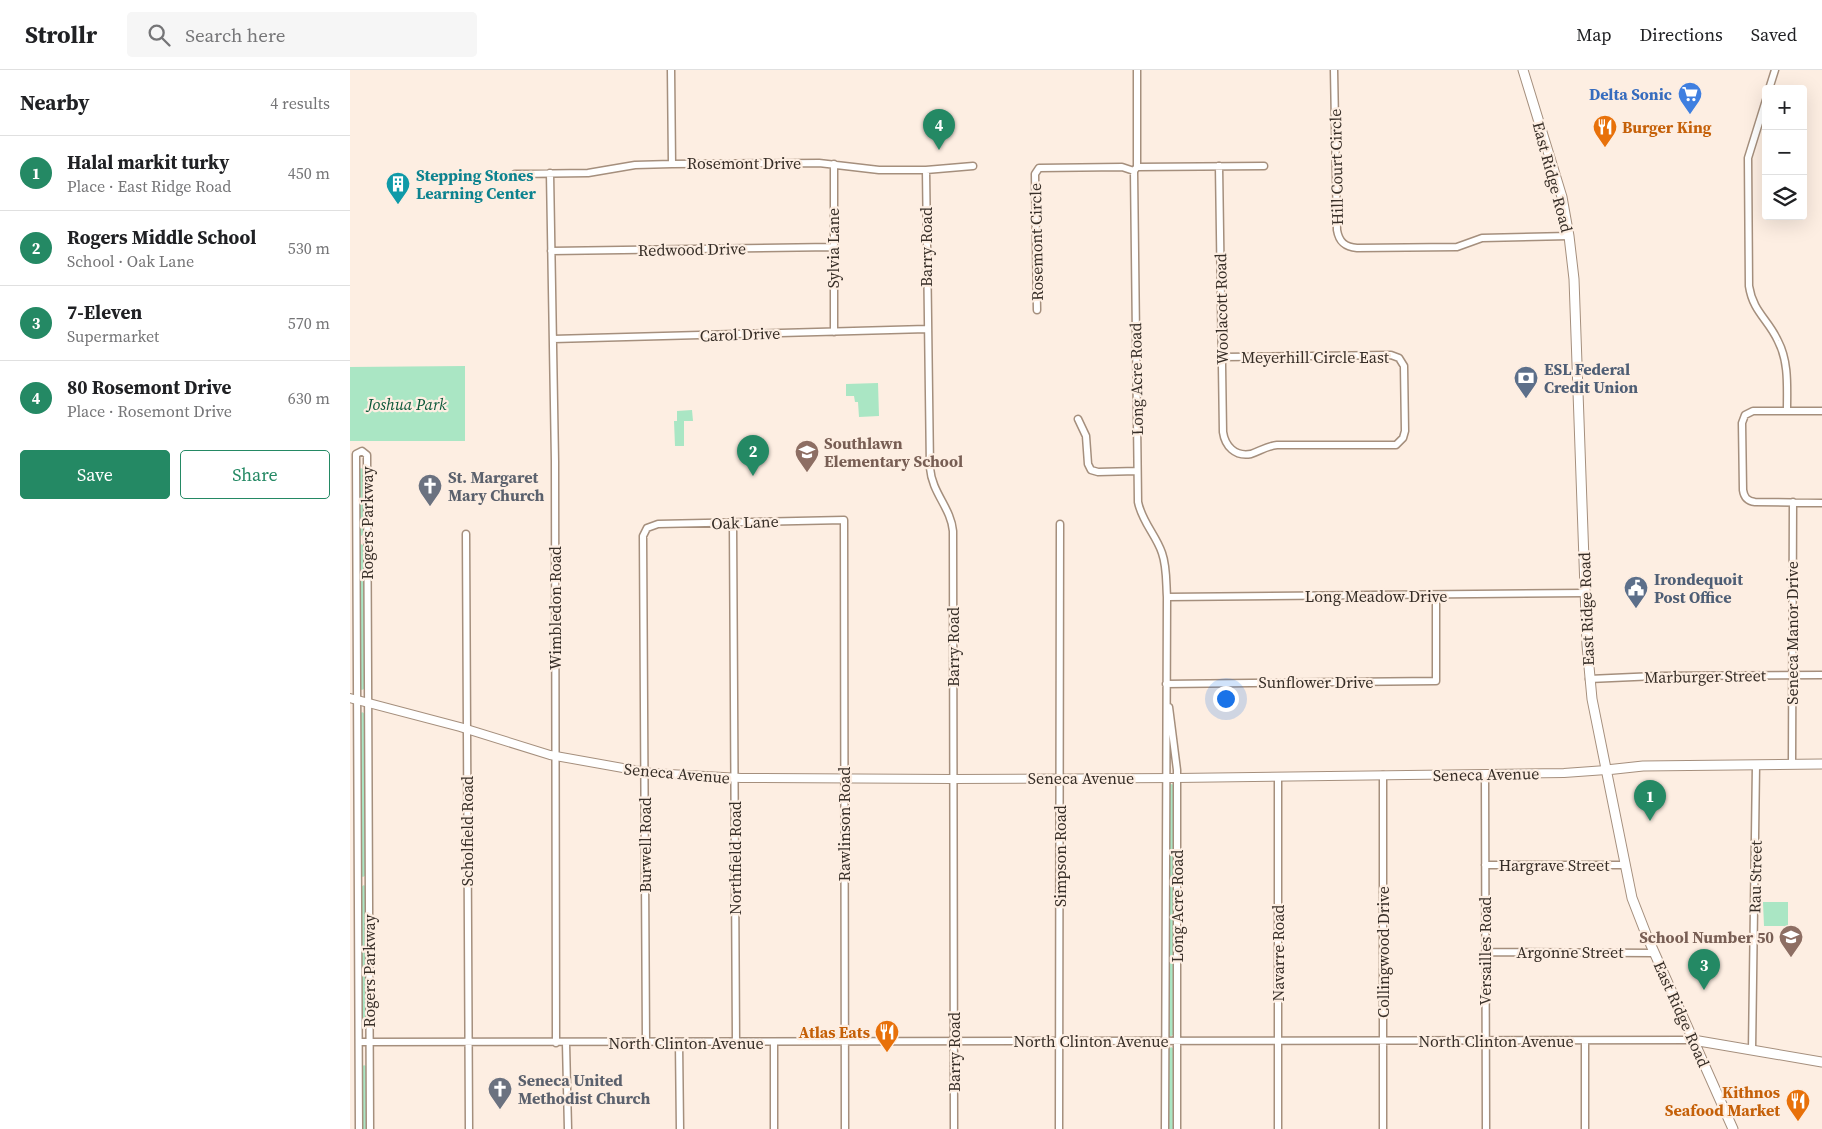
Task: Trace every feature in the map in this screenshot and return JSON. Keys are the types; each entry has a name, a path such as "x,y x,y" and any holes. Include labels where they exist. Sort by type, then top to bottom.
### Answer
{"main road":[{"name":"East Ridge Road","path":"1523,70 1560,189 1569,236 1574,279 1589,679 1624,865 1632,898 1654,953 1733,1129"},
{"name":"Seneca Avenue","path":"1606,770 1643,766 1822,764"},
{"name":"North Clinton Avenue","path":"1694,1040 1822,1062"}],"street":[{"path":"671,70 672,164"},
{"name":"Long Acre Road","path":"1137,70 1135,169 1138,502 1140,511 1162,553 1165,564 1167,597 1166,684 1171,778 1177,1041 1177,1129"},
{"name":"Hill Court Circle","path":"1334,70 1337,230 1338,236 1344,244 1357,248 1428,248 1463,246 1482,238 1569,236"},
{"path":"1770,85 1775,70"},
{"path":"1762,113 1748,158 1749,286 1752,302 1776,336 1783,351 1786,368 1787,410"},
{"name":"Rosemont Drive","path":"515,174 588,173 635,165 672,164 834,164 879,170 926,170 973,166"},
{"name":"Sylvia Lane","path":"834,164 834,332"},
{"name":"Woolacott Road","path":"1220,166 1223,432 1225,443 1231,450"},
{"path":"1135,169 1264,166"},
{"name":"Rosemont Circle","path":"1036,310 1035,174 1039,168 1122,167 1135,169"},
{"name":"Barry Road","path":"926,170 930,474 937,494 951,518 953,531 954,1129"},
{"name":"Wimbledon Road","path":"550,173 555,461 556,1043"},
{"name":"Redwood Drive","path":"552,251 833,247"},
{"name":"Carol Drive","path":"553,339 927,329"},
{"name":"Meyerhill Circle East","path":"1222,357 1390,355 1399,358 1404,366 1405,431 1403,438 1396,445 1277,445 1268,446 1251,454 1231,450"},
{"path":"1822,411 1754,411 1748,413 1743,418 1742,423 1742,490 1745,498 1752,502 1822,502"},
{"path":"1078,419 1086,436 1088,464 1091,470 1098,472 1137,471"},
{"name":"Rogers Parkway","path":"359,1129 358,881 354,699 356,454 362,451 367,455 370,1129"},
{"name":"Seneca Manor Drive","path":"1792,502 1792,764"},
{"name":"Oak Lane","path":"647,528 658,524 844,520"},
{"name":"Rawlinson Road","path":"844,520 844,1129"},
{"name":"Northfield Road","path":"733,523 736,1043"},
{"name":"Simpson Road","path":"1059,1129 1060,524"},
{"name":"Burwell Road","path":"646,1043 643,536 647,528"},
{"name":"Scholfield Road","path":"466,534 469,1129"},
{"name":"Long Meadow Drive","path":"1167,597 1585,593"},
{"name":"Sunflower Drive","path":"1166,684 1436,681 1436,595"},
{"name":"Marburger Street","path":"1589,679 1656,676 1822,675"},
{"name":"Long Acre Road","path":"1165,1129 1165,1041 1171,778 1166,684"},
{"name":"Seneca Avenue","path":"354,699 467,729 555,756 644,772 735,778 1171,778 1486,774 1606,770"},
{"name":"Rau Street","path":"1752,1050 1756,765"},
{"name":"Versailles Road","path":"1486,774 1486,1129"},
{"name":"Collingwood Drive","path":"1383,775 1383,1129"},
{"name":"Navarre Road","path":"1278,777 1278,1129"},
{"name":"Hargrave Street","path":"1485,865 1624,865"},
{"path":"358,881 369,881"},
{"name":"Argonne Street","path":"1485,952 1654,953"},
{"name":"North Clinton Avenue","path":"359,1042 774,1043 1694,1040"},
{"path":"1584,1041 1585,1129"},
{"path":"566,1043 568,1129"},
{"path":"679,1043 680,1129"},
{"path":"774,1043 774,1129"},
{"path":"359,1062 370,1062"}],"green space":[{"name":"Joshua Park","path":"465,366 465,441 350,441 350,367"},
{"path":"878,383 879,416 859,417 858,402 855,402 854,396 846,396 846,384"},
{"path":"692,410 693,421 684,421 684,446 675,446 674,421 677,421 677,411"},
{"path":"361,468 364,470 364,534 361,536 359,535 359,470"},
{"path":"361,544 364,546 365,688 362,690 360,689 359,546"},
{"path":"362,712 365,714 366,875 363,877 361,876 360,714"},
{"path":"1174,785 1174,1034 1170,1037 1168,1034 1168,786"},
{"path":"364,885 366,887 367,1024 363,1026 361,887"},
{"path":"1763,902 1788,902 1788,926 1764,926"},
{"path":"1171,1047 1174,1049 1174,1129 1168,1129 1168,1050"},
{"path":"364,1065 367,1067 367,1129 362,1129 362,1067"}],"place":[{"name":"Delta Sonic","path":"1690,115"},
{"name":"Burger King","path":"1605,148"},
{"name":"80 Rosemont Drive","path":"939,150"},
{"name":"Stepping Stones Learning Center","path":"398,205"},
{"name":"ESL Federal Credit Union","path":"1526,399"},
{"name":"Southlawn Elementary School","path":"807,473"},
{"name":"Rogers Middle School","path":"753,476"},
{"name":"St. Margaret Mary Church","path":"430,507"},
{"name":"Irondequoit Post Office","path":"1636,609"},
{"name":"Halal markit turky","path":"1650,821"},
{"name":"School Number 50","path":"1791,958"},
{"name":"7-Eleven","path":"1704,990"},
{"name":"Atlas Eats","path":"887,1053"},
{"name":"Seneca United Methodist Church","path":"500,1110"},
{"name":"Kithnos Seafood Market","path":"1798,1122"}]}
